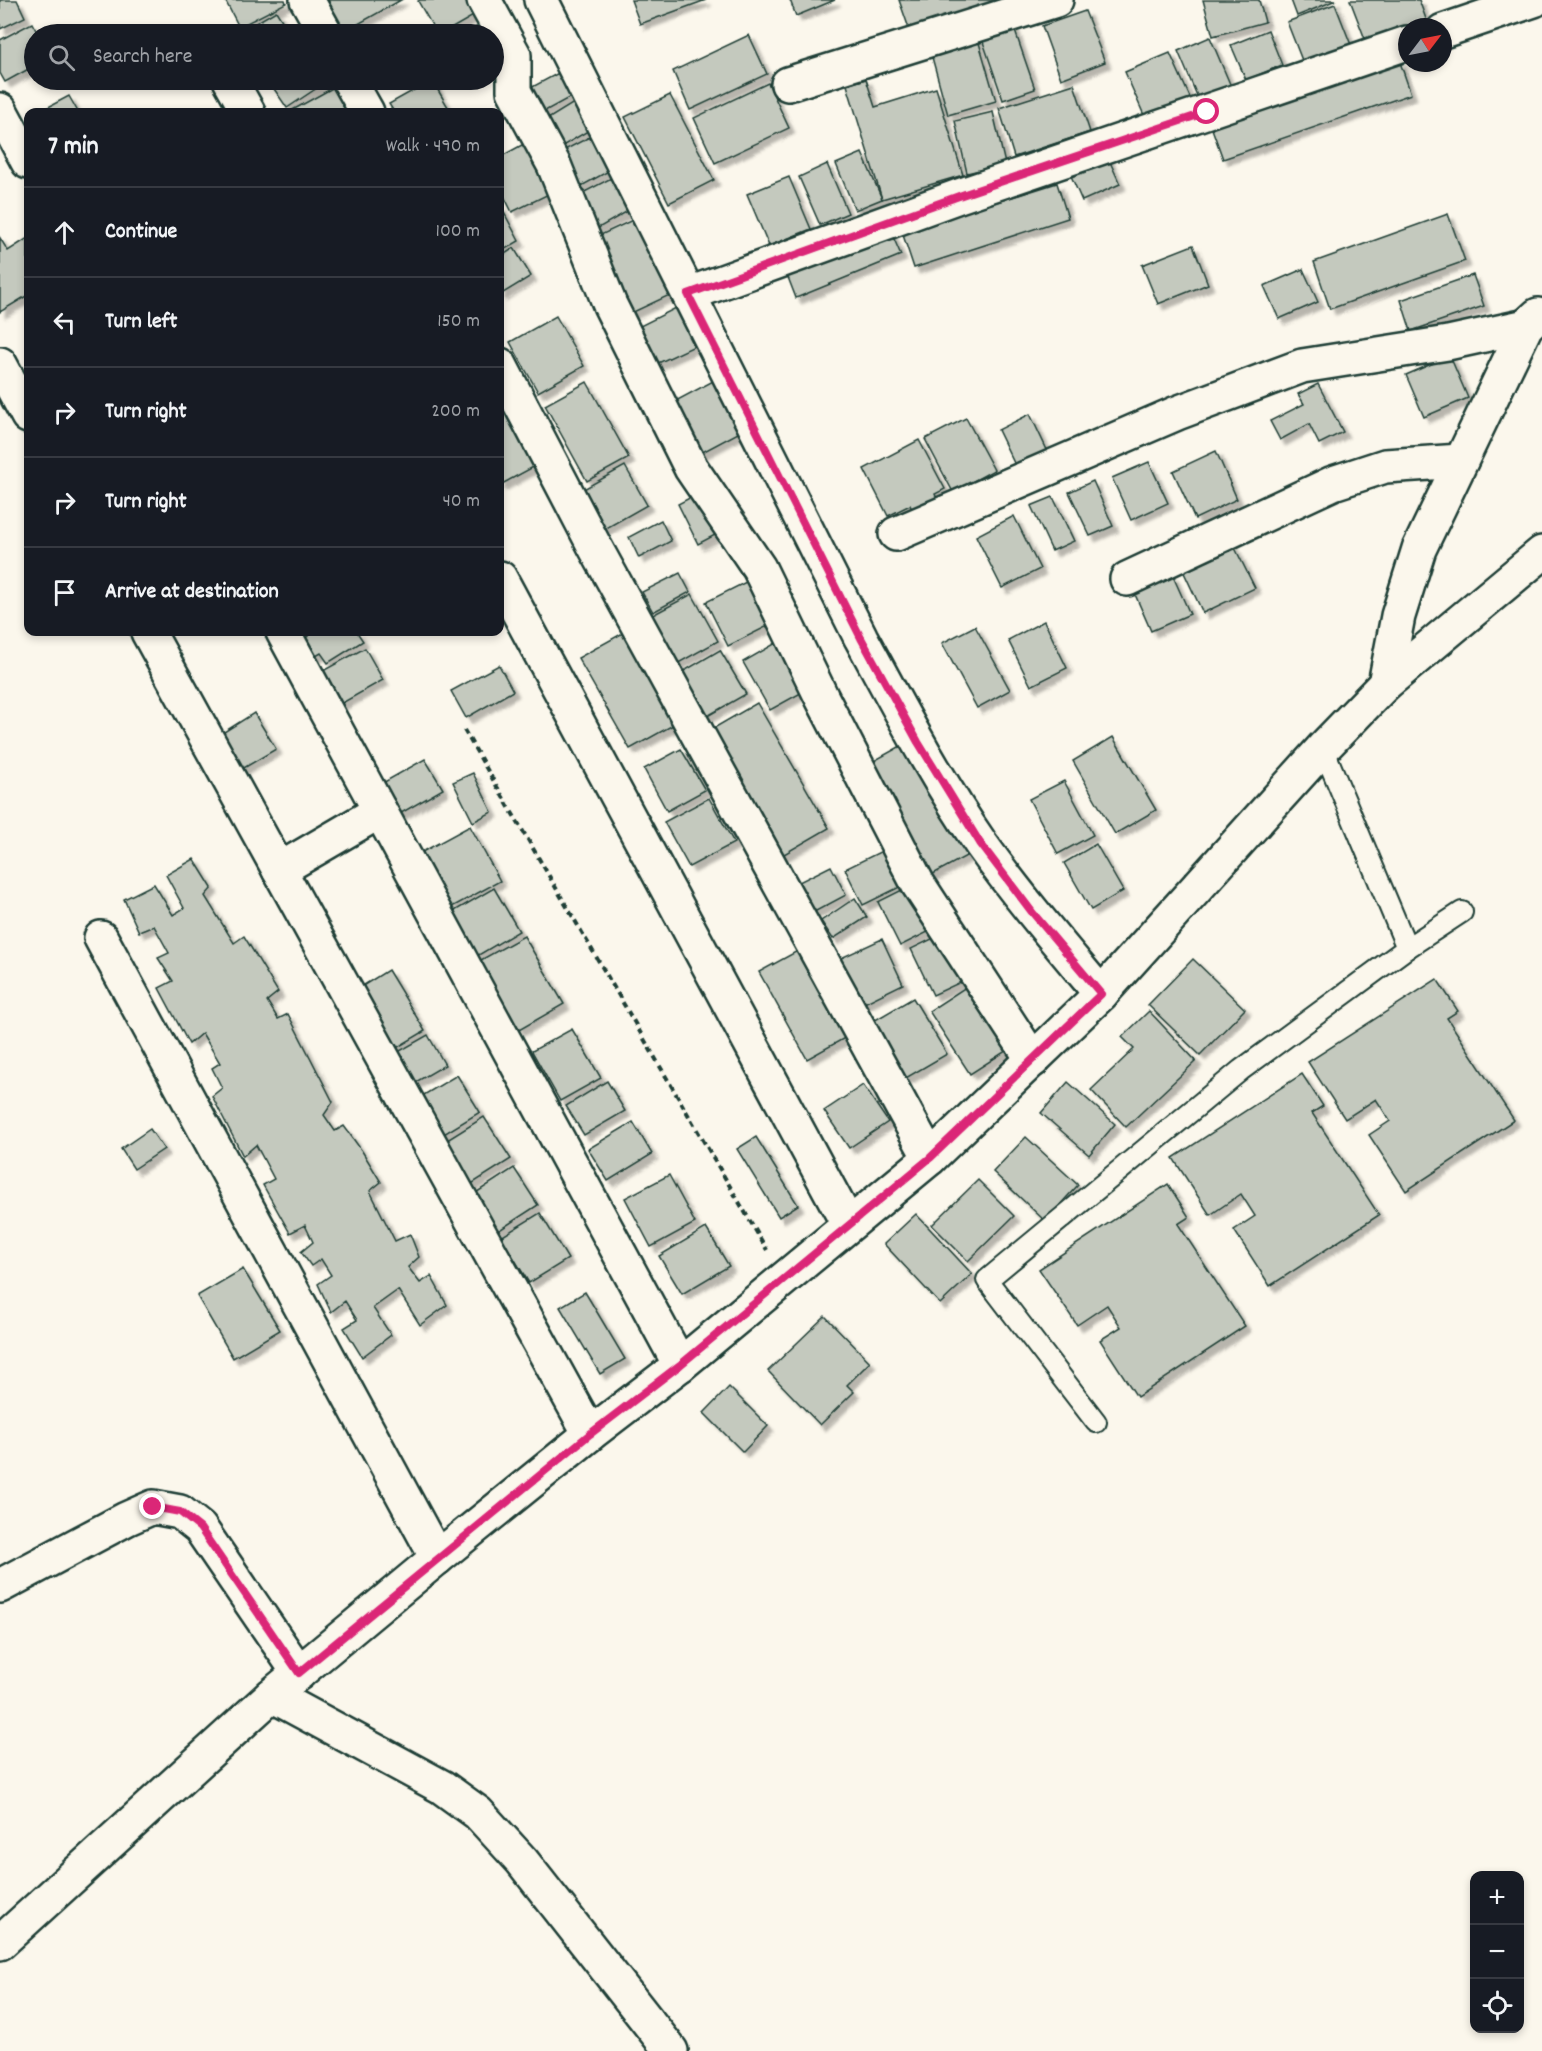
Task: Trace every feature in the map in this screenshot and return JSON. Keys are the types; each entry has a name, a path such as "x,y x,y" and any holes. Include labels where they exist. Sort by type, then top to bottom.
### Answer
{"street":[{"path":"308,0 321,24"},
{"path":"484,0 497,24"},
{"path":"541,0 861,638 918,742 980,843 1032,912 1101,994"},
{"path":"788,84 1056,0"},
{"path":"1452,28 1534,0"},
{"path":"504,37 514,55 514,91 554,165 610,305 691,468 759,568 822,698 918,884 1033,1060"},
{"path":"688,294 959,196 1398,47"},
{"path":"236,90 246,108"},
{"path":"355,90 365,108"},
{"path":"0,110 24,155"},
{"path":"1385,684 1398,616 1419,549 1534,318"},
{"path":"896,534 1177,413 1302,366 1448,343 1534,318"},
{"path":"0,364 24,409"},
{"path":"504,373 601,557 930,1158"},
{"path":"1127,579 1333,483 1385,466 1461,461"},
{"path":"0,1943 272,1695 590,1434 680,1365 930,1158 1101,994 1323,748 1385,684 1542,553"},
{"path":"504,585 848,1224"},
{"path":"149,636 590,1434"},
{"path":"285,636 680,1365"},
{"path":"279,870 380,811"},
{"path":"102,938 437,1558"},
{"path":"0,1586 153,1507 180,1512 200,1528 299,1673"},
{"path":"272,1695 442,1786 478,1813 522,1861 671,2051"}],"lane":[{"path":"1323,748 1407,948"},
{"path":"1096,1422 987,1280 1241,1070 1407,948 1462,912"}],"path":[{"path":"464,730 784,1279"}],"building":[{"path":"0,0 17,0 25,17 0,29"},
{"path":"225,0 285,0 286,3 245,24 237,24"},
{"path":"328,0 401,0 358,24 340,24"},
{"path":"475,0 482,11 459,24 431,24 418,1"},
{"path":"631,0 706,0 640,24"},
{"path":"790,0 835,0 796,16"},
{"path":"899,0 1012,0 912,37"},
{"path":"1203,0 1259,0 1265,22 1213,36"},
{"path":"1291,0 1336,0 1297,16"},
{"path":"1350,0 1419,0 1426,18 1398,18 1398,41 1370,52"},
{"path":"1335,4 1353,50 1305,68 1287,22"},
{"path":"276,11 284,24 254,24"},
{"path":"1085,11 1105,62 1061,79 1042,26"},
{"path":"1013,25 1035,89 1003,100 981,36"},
{"path":"24,27 24,72 5,82 0,73 0,40"},
{"path":"1268,30 1282,65 1246,80 1231,45"},
{"path":"749,35 767,74 690,110 673,71"},
{"path":"977,36 996,101 948,115 930,50"},
{"path":"1210,37 1233,91 1201,105 1178,51"},
{"path":"1170,53 1192,102 1147,122 1125,72"},
{"path":"1398,63 1398,72 1403,72 1411,94 1223,159 1211,126"},
{"path":"566,69 578,93 534,117 521,93"},
{"path":"866,79 875,107 936,88 963,175 882,199 847,85"},
{"path":"768,83 789,128 715,163 694,118"},
{"path":"1074,84 1090,132 1014,157 999,108"},
{"path":"275,90 314,90 287,108"},
{"path":"329,90 338,90 348,108 296,108"},
{"path":"414,90 438,90 449,108 392,108 389,104"},
{"path":"670,95 714,180 669,203 625,117"},
{"path":"69,96 76,108 46,108"},
{"path":"577,101 593,128 554,151 538,125"},
{"path":"993,112 1005,164 967,173 955,121"},
{"path":"597,133 616,167 576,189 557,154"},
{"path":"531,140 557,190 512,212 504,196 504,155"},
{"path":"862,153 882,199 855,210 836,164"},
{"path":"1106,153 1120,184 1082,201 1068,169"},
{"path":"827,164 848,213 820,225 799,177"},
{"path":"617,175 635,207 588,234 573,198"},
{"path":"789,177 811,229 769,246 747,194"},
{"path":"1057,183 1068,218 914,268 902,232"},
{"path":"504,213 519,241 504,250"},
{"path":"1448,214 1465,261 1330,309 1314,262"},
{"path":"639,217 674,293 627,315 592,239"},
{"path":"888,225 901,255 796,298 784,267"},
{"path":"0,238 8,251 24,241 24,297 0,312"},
{"path":"1193,245 1208,284 1158,304 1142,265"},
{"path":"514,248 531,276 504,293 504,254"},
{"path":"1303,269 1318,302 1279,319 1264,286"},
{"path":"1473,275 1484,306 1411,331 1401,300"},
{"path":"682,305 701,343 654,365 636,328"},
{"path":"556,316 584,366 538,392 510,342"},
{"path":"1450,356 1468,398 1424,417 1406,375"},
{"path":"715,380 742,431 697,455 670,404"},
{"path":"587,382 629,458 587,481 545,405"},
{"path":"1318,384 1343,432 1319,444 1309,424 1280,440 1270,421 1304,404 1298,394"},
{"path":"504,397 539,464 504,483"},
{"path":"1030,414 1047,450 1015,465 998,430"},
{"path":"966,418 994,470 953,492 925,439"},
{"path":"919,440 945,489 935,494 939,503 915,516 910,505 888,516 864,469"},
{"path":"1216,451 1237,499 1195,519 1173,471"},
{"path":"1149,462 1168,503 1131,520 1112,478"},
{"path":"625,466 647,505 603,530 580,491"},
{"path":"1093,481 1113,526 1090,536 1069,492"},
{"path":"697,494 717,534 698,544 678,504"},
{"path":"1053,497 1074,541 1052,551 1031,506"},
{"path":"1014,516 1040,569 1002,588 976,536"},
{"path":"661,520 671,541 639,558 629,537"},
{"path":"1231,540 1255,588 1203,613 1180,564"},
{"path":"680,573 690,592 653,612 642,592"},
{"path":"1172,574 1190,614 1151,631 1134,592"},
{"path":"750,580 772,624 728,646 706,602"},
{"path":"692,594 718,641 673,666 647,618"},
{"path":"1044,621 1067,668 1031,686 1008,640"},
{"path":"975,626 1010,690 977,708 942,643"},
{"path":"623,633 675,724 630,749 578,658"},
{"path":"308,636 360,636 363,641 328,663 321,653 311,659 300,641"},
{"path":"783,639 810,688 770,710 743,662"},
{"path":"365,648 383,680 337,706 319,673"},
{"path":"720,650 746,694 697,722 672,678"},
{"path":"499,665 513,691 466,718 451,691"},
{"path":"757,703 829,828 779,857 707,732"},
{"path":"254,713 276,749 237,772 216,737"},
{"path":"1113,737 1156,810 1115,834 1073,761"},
{"path":"908,742 970,854 924,879 863,767"},
{"path":"681,749 705,790 667,811 644,769"},
{"path":"425,759 443,789 396,816 379,785"},
{"path":"473,773 492,812 473,822 453,782"},
{"path":"1064,781 1093,835 1058,854 1029,799"},
{"path":"709,798 734,843 689,867 664,822"},
{"path":"470,826 500,881 452,907 422,852"},
{"path":"1096,844 1123,891 1091,910 1064,863"},
{"path":"890,847 908,883 863,905 845,869"},
{"path":"194,859 212,888 205,896 234,943 244,936 278,992 267,1001 278,1019 288,1014 333,1102 324,1115 335,1131 344,1126 381,1182 370,1191 395,1241 410,1234 419,1257 408,1267 420,1283 431,1276 447,1305 420,1325 398,1290 373,1308 391,1335 362,1357 344,1328 357,1320 345,1301 331,1312 318,1284 331,1275 321,1259 311,1266 301,1252 313,1242 305,1225 290,1233 263,1185 274,1179 256,1145 243,1156 212,1096 222,1088 212,1068 220,1063 202,1033 189,1044 159,988 173,981 158,958 169,953 154,926 139,932 124,899 154,884 173,915 184,908 166,875"},
{"path":"831,866 846,895 803,918 787,888"},
{"path":"910,886 932,930 900,946 878,902"},
{"path":"494,888 519,931 477,956 451,913"},
{"path":"855,898 867,917 833,939 821,921"},
{"path":"940,935 961,982 933,995 911,949"},
{"path":"524,936 564,1004 519,1030 479,961"},
{"path":"882,939 903,984 848,1011 826,965"},
{"path":"803,948 852,1034 807,1059 759,972"},
{"path":"1193,959 1245,1009 1200,1055 1148,1005"},
{"path":"388,970 425,1031 393,1050 356,990"},
{"path":"1437,979 1458,1011 1447,1018 1514,1120 1406,1191 1369,1135 1390,1121 1376,1099 1345,1119 1308,1062"},
{"path":"972,983 1009,1049 970,1074 929,1011"},
{"path":"913,998 947,1054 899,1082 865,1026"},
{"path":"1149,1011 1196,1061 1126,1127 1091,1090 1134,1049 1122,1037"},
{"path":"572,1029 601,1078 560,1101 532,1051"},
{"path":"428,1035 445,1065 409,1086 391,1056"},
{"path":"1302,1074 1323,1106 1312,1113 1379,1215 1270,1286 1234,1230 1255,1216 1241,1194 1210,1215 1173,1158"},
{"path":"457,1075 480,1112 439,1137 417,1099"},
{"path":"607,1081 625,1111 584,1135 566,1106"},
{"path":"1068,1082 1115,1124 1089,1155 1041,1113"},
{"path":"863,1085 888,1122 849,1148 824,1111"},
{"path":"484,1117 511,1159 470,1185 444,1142"},
{"path":"633,1122 652,1154 608,1181 588,1149"},
{"path":"150,1129 164,1149 134,1169 121,1149"},
{"path":"756,1137 798,1205 779,1217 737,1149"},
{"path":"1026,1137 1078,1185 1045,1221 993,1172"},
{"path":"514,1168 538,1205 498,1231 474,1194"},
{"path":"669,1175 695,1223 651,1247 625,1198"},
{"path":"978,1180 1014,1216 968,1261 932,1225"},
{"path":"1168,1184 1189,1217 1178,1224 1245,1326 1137,1397 1100,1340 1121,1327 1107,1305 1077,1325 1039,1269"},
{"path":"540,1213 568,1259 529,1283 501,1237"},
{"path":"916,1214 972,1274 940,1304 884,1244"},
{"path":"706,1228 729,1266 682,1294 659,1256"},
{"path":"243,1269 280,1330 233,1358 197,1296"},
{"path":"585,1292 625,1359 600,1374 560,1307"},
{"path":"825,1316 870,1362 847,1385 854,1392 820,1425 768,1371"},
{"path":"729,1387 768,1426 743,1452 704,1413"}],"route":[{"path":"153,1507 180,1512 200,1528 299,1673 590,1434 680,1365 930,1158 1101,994 1032,912 980,843 918,742 861,638 688,294 959,196 1207,112"}]}
